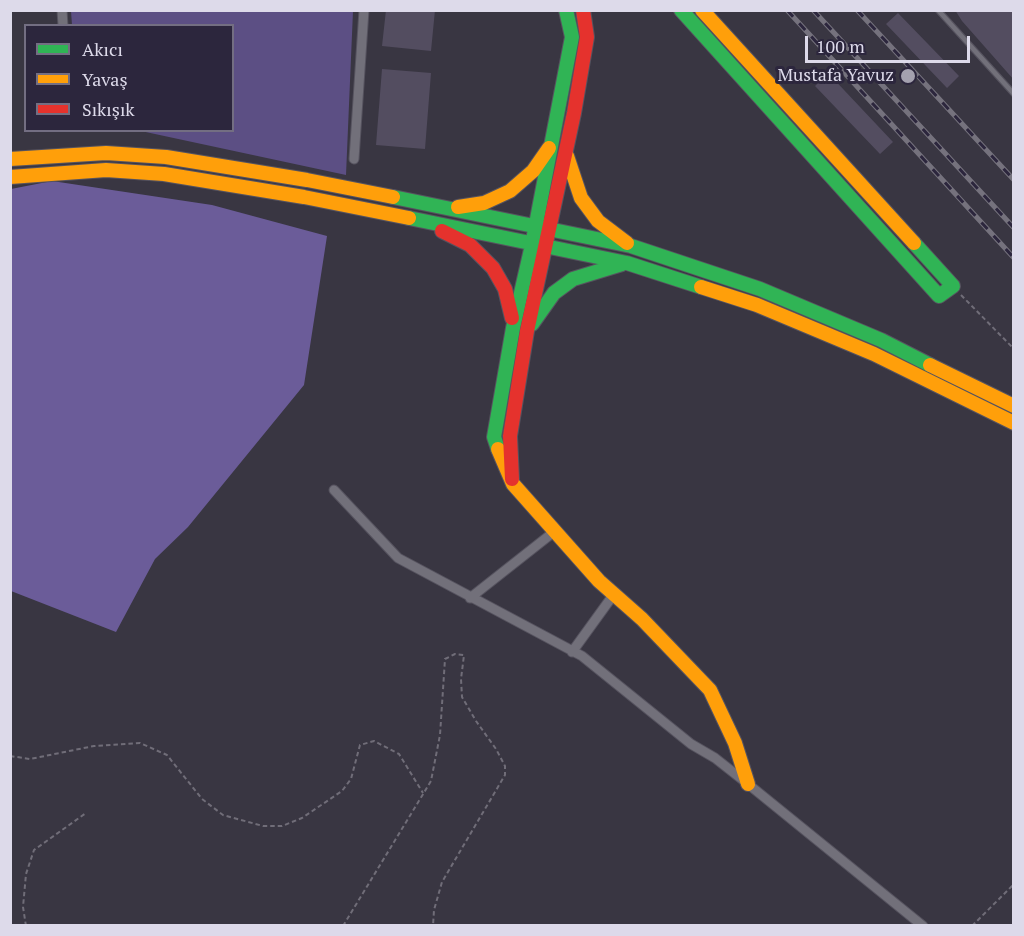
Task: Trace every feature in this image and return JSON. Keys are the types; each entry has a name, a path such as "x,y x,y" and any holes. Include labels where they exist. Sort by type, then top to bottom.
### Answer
{"main road":[{"path":"566,10 572,37 532,245 513,328 494,437 501,461 513,484 614,594 642,618 710,690 735,742 748,784"},
{"path":"513,484 510,436 527,331 550,229 587,37 583,10"},
{"path":"681,10 939,296 953,286 702,10"},
{"path":"449,209 484,203 510,191 533,171 552,144"},
{"path":"566,150 573,179 581,198 598,220 632,246"},
{"path":"10,159 106,153 166,157 307,180 632,246 759,289 880,340 1014,406"},
{"path":"10,177 106,170 164,174 304,197 627,263 757,305 874,354 1014,423"},
{"path":"424,222 470,244 493,268 511,304 513,328"},
{"path":"527,331 554,293 573,279 627,263"}],"street":[{"path":"354,159 364,10"},
{"path":"334,490 398,558 572,651 691,744 716,758 923,926"},
{"path":"470,598 555,531"},
{"path":"572,651 614,594"}],"lane":[{"path":"938,10 1014,94"}],"path":[{"path":"953,286 1014,349"},
{"path":"343,926 431,780 440,735 445,659 455,654 464,655 460,679 462,697 496,749 505,766 505,775 442,882 434,909 433,926"},
{"path":"10,756 30,759 94,746 140,743 167,755 202,799 223,815 263,826 282,826 302,818 342,792 351,779 360,745 374,741 399,754 423,793"},
{"path":"26,926 23,907 26,874 34,850 86,813"},
{"path":"972,926 1014,884"}],"shaded area":[{"path":"71,11 353,11 346,175 146,132 234,132 234,24 72,24"},
{"path":"52,181 212,205 327,236 304,385 188,527 155,559 116,632 11,591 11,189"}],"building":[{"path":"386,10 435,10 431,51 382,46"},
{"path":"955,10 1014,10 1014,80 962,21"},
{"path":"898,13 959,76 947,88 886,24"},
{"path":"382,69 431,73 425,149 376,145"},
{"path":"828,73 893,142 880,154 815,86"}],"railway":[{"path":"787,10 1014,258"},
{"path":"813,10 1014,228"},
{"path":"857,10 1014,180"}],"traffic: fast":[{"path":"498,449 494,437 513,328 532,245 572,37 566,10"},
{"path":"681,10 939,296 953,286 914,243"},
{"path":"393,197 631,246 760,289 881,340 930,365"},
{"path":"409,218 627,263 701,287"},
{"path":"532,324 554,293 573,279 622,264"}],"traffic: slow":[{"path":"702,10 914,243"},
{"path":"458,207 484,203 510,191 533,171 549,148"},
{"path":"10,159 106,153 166,157 307,180 393,197"},
{"path":"567,156 581,198 598,221 627,243"},
{"path":"10,177 106,170 164,174 304,197 409,218"},
{"path":"701,287 757,305 874,354 1014,423"},
{"path":"930,365 1014,406"},
{"path":"498,449 513,484 599,581 642,619 710,690 735,743 748,784"}],"traffic: jam":[{"path":"512,479 510,436 527,331 574,113 587,37 583,10"},
{"path":"442,231 470,245 493,268 505,289 512,318"}],"place":[{"name":"Mustafa Yavuz","path":"908,76"}]}
